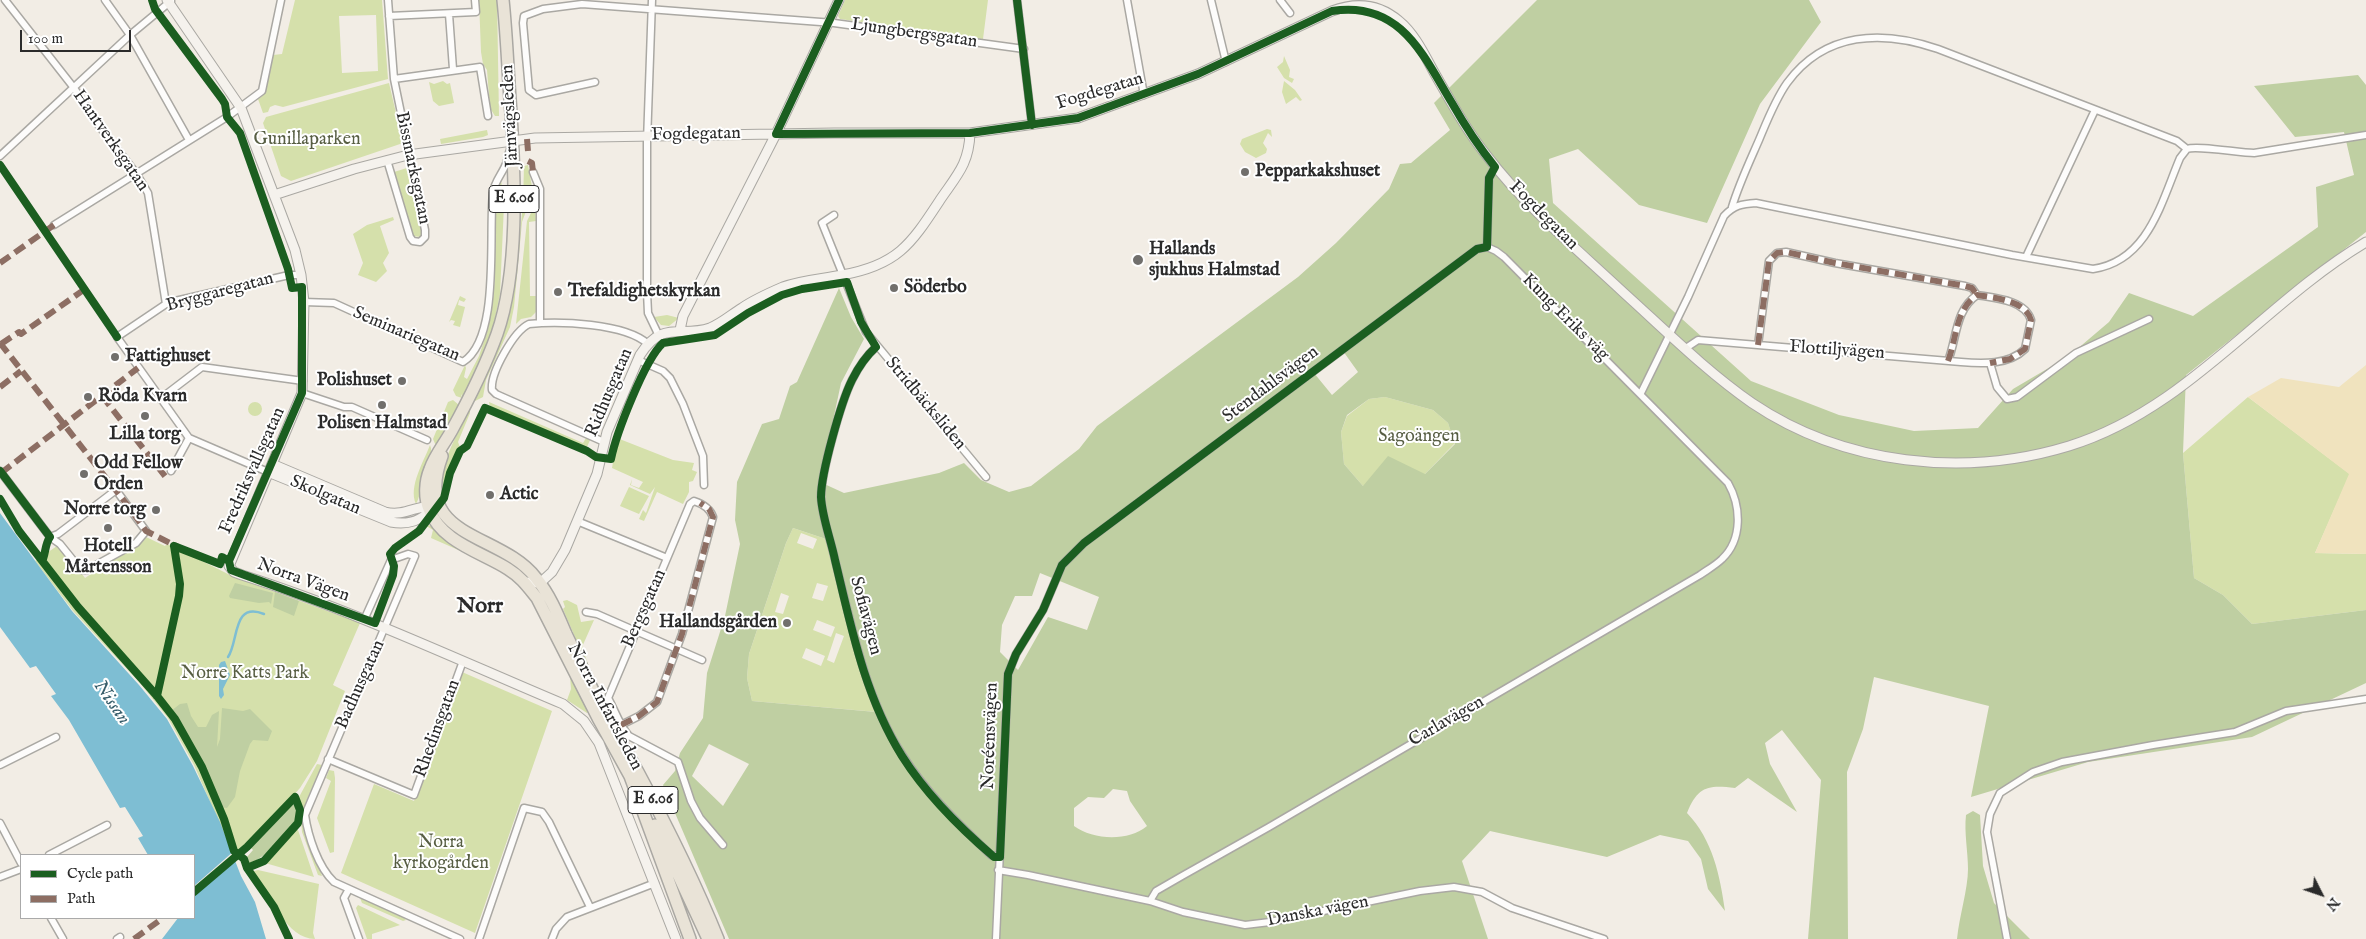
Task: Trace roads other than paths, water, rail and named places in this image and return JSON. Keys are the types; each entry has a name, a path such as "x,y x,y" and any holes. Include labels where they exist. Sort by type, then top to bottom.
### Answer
{"highway":[{"name":"Järnvägsleden","path":"430,508 426,492 429,469 451,431 486,361 499,327 509,279 514,213 512,144 503,0"},
{"name":"Järnvägsleden","path":"444,516 436,495 436,475 451,431"},
{"name":"Norra Infartsleden","path":"430,508 436,524 447,534 509,570 524,582 537,598 598,718 630,776 690,939"},
{"name":"Norra Infartsleden","path":"444,516 463,531 517,560 532,572 540,583 605,714 652,798 718,939"},
{"path":"630,776 669,852 708,939"}],"street":[{"path":"0,6 5,0"},
{"name":"Hantverksgatan","path":"5,0 74,88 96,122 136,173 148,193 153,212 166,304"},
{"path":"105,0 130,35 189,140"},
{"path":"54,225 241,108 262,91 281,0"},
{"name":"Bissmarksgatan","path":"387,160 410,237 413,241 423,240 425,230 408,155 394,79 388,0"},
{"path":"389,16 476,12 475,0"},
{"path":"652,0 647,136 648,313 659,336"},
{"path":"680,330 684,316 776,134 839,0"},
{"path":"1017,0 1032,125"},
{"path":"1127,0 1144,95"},
{"path":"1210,0 1226,62"},
{"path":"1280,0 1290,14"},
{"path":"0,156 130,35 170,1"},
{"name":"Fredriksvallsgatan","path":"170,1 241,108 295,250 301,275 304,302 304,381 302,393 229,561"},
{"name":"Ljungbergsgatan","path":"595,82 536,95 528,90 522,23 524,16 544,9 582,2 828,24 1024,49"},
{"name":"Fogdegatan","path":"274,195 408,155 512,144 548,137 970,133 1078,118 1144,95 1226,62 1344,7 1363,6 1380,9 1397,19 1412,34 1456,111 1495,167 1523,199 1670,334 1732,388 1754,404 1794,426 1843,445 1888,458 1964,463 2017,459 2045,453 2093,438 2138,415 2174,392 2310,282 2366,242"},
{"path":"449,14 453,69"},
{"path":"1640,393 1670,334 1724,216 1732,207 1764,127 1786,84 1806,62 1844,42 1867,37 1889,37 1915,41 2177,141 2187,149"},
{"path":"394,79 453,69 480,67 488,116"},
{"path":"2026,257 2095,110"},
{"name":"Ridhusgatan","path":"540,583 555,568 577,521 596,474 604,442 638,360 648,344 668,332 710,328 765,295 786,286 843,275 889,260 913,240 966,161 970,149 970,133"},
{"path":"1732,207 1756,203 2093,269 2104,267 2128,256 2142,241 2180,158 2187,149 2197,147 2238,153 2254,153 2366,135"},
{"name":"Seminariegatan","path":"304,302 334,303 463,362 477,351 488,304 494,187 512,144"},
{"path":"1487,248 1489,178 1495,167"},
{"path":"533,172 540,189 540,323"},
{"name":"Stridbäcksliden","path":"834,215 822,223 861,322 876,347 986,477"},
{"name":"Kung Eriks väg","path":"1487,248 1496,251 1504,257 1728,483 1735,496 1738,512 1735,535"},
{"name":"Stendahlsvägen","path":"1036,623 1062,565 1084,543 1470,254 1477,249 1487,248"},
{"path":"1758,344 1769,261 1777,252 1786,252 1835,263 1965,286 1972,288 1977,295 2017,304 2025,310 2031,320 2025,349 2010,359 1990,363 1998,387 2007,400 2016,397 2076,353 2149,319"},
{"name":"Bryggaregatan","path":"160,399 117,337 166,304 289,275 301,275"},
{"path":"1948,361 1961,315 1965,306 1977,295"},
{"path":"604,442 502,397 492,390 493,380 512,340 522,327 529,324 602,327 630,333 648,344"},
{"name":"Flottiljvägen","path":"1686,348 1698,340 1990,363"},
{"name":"Sofiavägen","path":"876,347 860,365 851,382 826,466 822,502 829,534 857,647 870,689 901,754 937,801 991,855 1000,857"},
{"path":"638,360 663,371 670,378 683,404 703,456 704,485"},
{"path":"171,470 189,438 160,399 202,367 304,381"},
{"path":"302,393 344,407 352,406 427,440"},
{"name":"Skolgatan","path":"189,438 270,468 391,522 412,522 430,508"},
{"path":"0,471 50,537 60,544 81,570 86,570 136,543 146,531 116,490 58,534 50,537"},
{"path":"436,495 430,508 444,516"},
{"name":"Bergsgatan","path":"621,725 608,698 690,504 694,501 709,509 713,517 696,586 677,649"},
{"path":"577,521 667,558"},
{"name":"Carlavägen","path":"1150,901 1156,891 1700,575 1722,559 1730,549 1735,535"},
{"name":"Badhusgatan","path":"364,620 391,560 408,554 415,556 305,815 306,824 325,873 334,882 460,939"},
{"name":"Norra Vägen","path":"229,561 229,566 234,572 386,628 563,704 584,721 599,744 676,939"},
{"path":"524,582 540,583 537,598"},
{"path":"586,612 702,660"},
{"name":"Noréensvägen","path":"996,939 1008,674 1016,654 1036,623"},
{"path":"677,649 657,702 639,716 621,725 629,736 678,762 696,809 723,845"},
{"name":"Rhedinsgatan","path":"328,759 414,795 463,661"},
{"path":"2007,939 1987,832 1990,814 2000,793 2033,772 2062,762 2235,732 2286,711 2366,699"},
{"path":"0,765 56,737"},
{"path":"479,939 524,808 542,812 549,822 590,907"},
{"path":"0,823 20,861"},
{"path":"51,854 107,825"},
{"path":"0,877 20,869"},
{"name":"Danska vägen","path":"998,870 1150,901 1183,912 1245,925 1270,922 1420,891 1454,887 1482,892 1512,908 1604,939"},
{"path":"552,939 556,928 567,917 655,883"},
{"path":"349,888 344,898 359,939"},
{"path":"52,919 63,939"}],"water":[{"name":"Nissan","path":"0,513 72,611 167,719 193,766 220,822 241,876 255,902 266,939 162,939 177,919 195,919 195,854 147,854 138,838 143,836 125,807 120,808 69,720 51,696 56,694 36,666 30,668 0,627"},
{"path":"225,661 230,675 223,689 224,695 221,699 219,696 219,665"}],"waterway":[{"path":"228,657 241,618 246,613 254,611 264,614"}],"place":[{"name":"Pepparkakshuset","path":"1245,172"},
{"name":"Hallands sjukhus Halmstad","path":"1138,260"},
{"name":"Söderbo","path":"894,288"},
{"name":"Trefaldighetskyrkan","path":"558,292"},
{"name":"Fattighuset","path":"115,357"},
{"name":"Polishuset","path":"402,381"},
{"name":"Röda Kvarn","path":"88,397"},
{"name":"Polisen Halmstad","path":"382,405"},
{"name":"Lilla torg","path":"145,416"},
{"name":"Odd Fellow Orden","path":"84,474"},
{"name":"Actic","path":"490,495"},
{"name":"Norre torg","path":"156,510"},
{"name":"Hotell Mårtensson","path":"108,528"},
{"name":"Hallandsgården","path":"787,623"}],"district":[{"name":"Norr","path":"480,607"}],"park label":[{"name":"Gunillaparken","path":"307,140"},
{"name":"Sagoängen","path":"1419,437"},
{"name":"Norre Katts Park","path":"245,674"},
{"name":"Norra kyrkogården","path":"441,853"}]}
